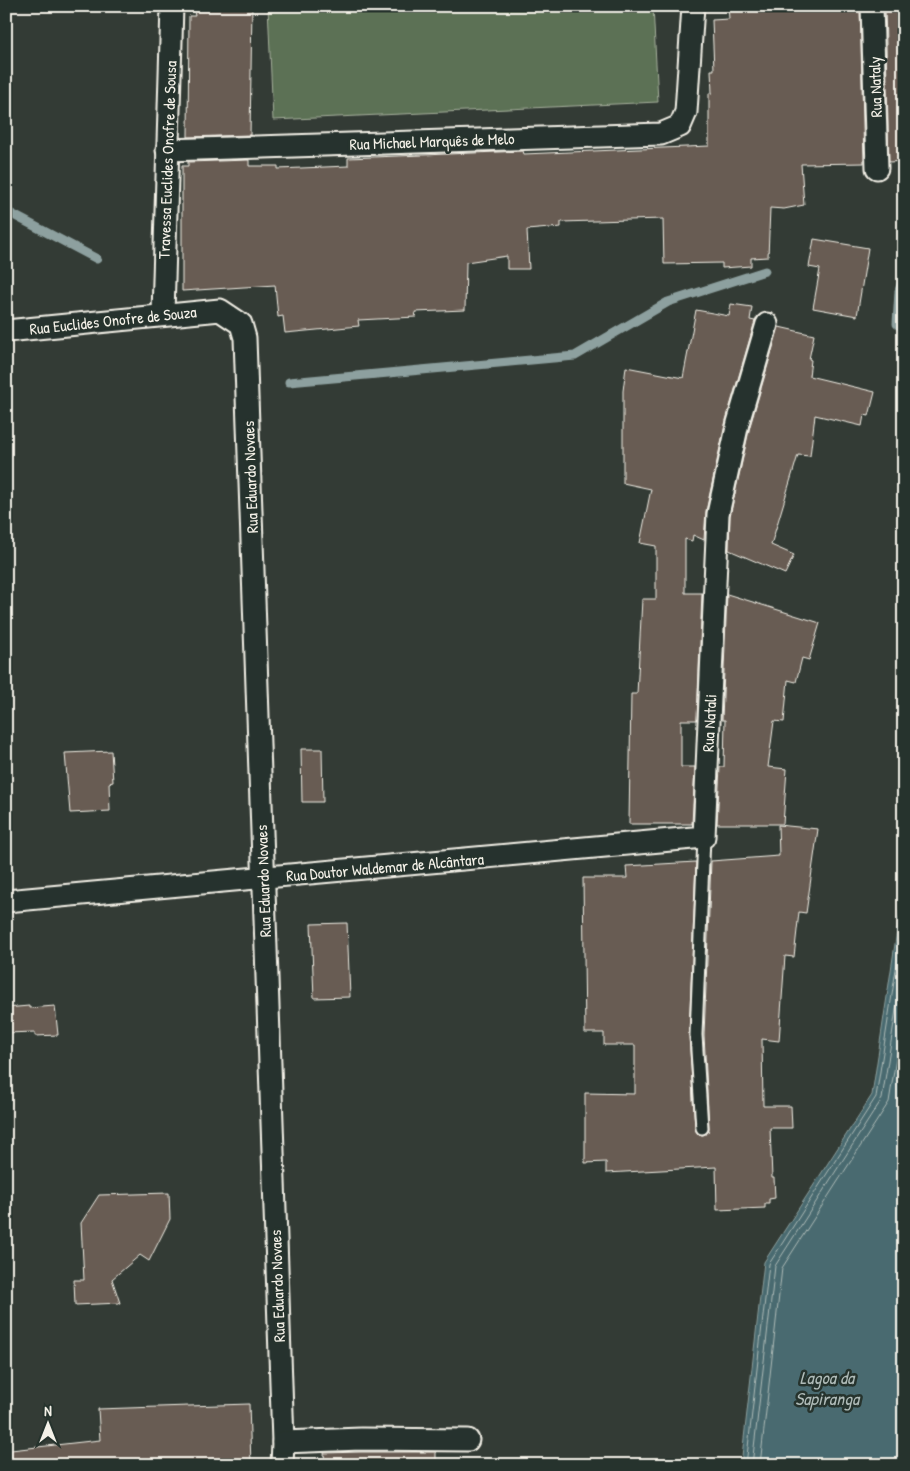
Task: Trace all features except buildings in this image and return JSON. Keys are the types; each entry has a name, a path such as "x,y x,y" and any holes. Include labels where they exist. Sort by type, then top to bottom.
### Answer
{"street":[{"name":"Travessa Euclides Onofre de Sousa","path":"163,314 172,6"},
{"name":"Rua Michael Marquês de Melo","path":"167,150 661,134 680,126 686,112 693,6"},
{"name":"Rua Nataly","path":"872,6 877,168"},
{"name":"Rua Euclides Onofre de Souza","path":"6,331 163,314 220,310"},
{"name":"Rua Eduardo Novaes","path":"220,310 241,324 245,338 283,1442 282,1465"},
{"name":"Rua Natali","path":"704,837 718,514 738,423 767,324"},
{"name":"Rua Doutor Waldemar de Alcântara","path":"6,901 704,837"},
{"path":"283,1442 361,1439 468,1440"}],"lane":[{"name":"Rua Natali","path":"702,1128 696,1035 704,837"}],"green space":[{"path":"268,6 653,6 658,102 273,120"}],"water":[{"name":"Lagoa da Sapiranga","path":"904,885 904,1465 741,1465 764,1262 872,1095"}],"waterway":[{"path":"6,211 97,259"},
{"path":"289,382 575,356 668,302 765,271"},
{"path":"904,276 899,291 897,324 904,328"}]}
